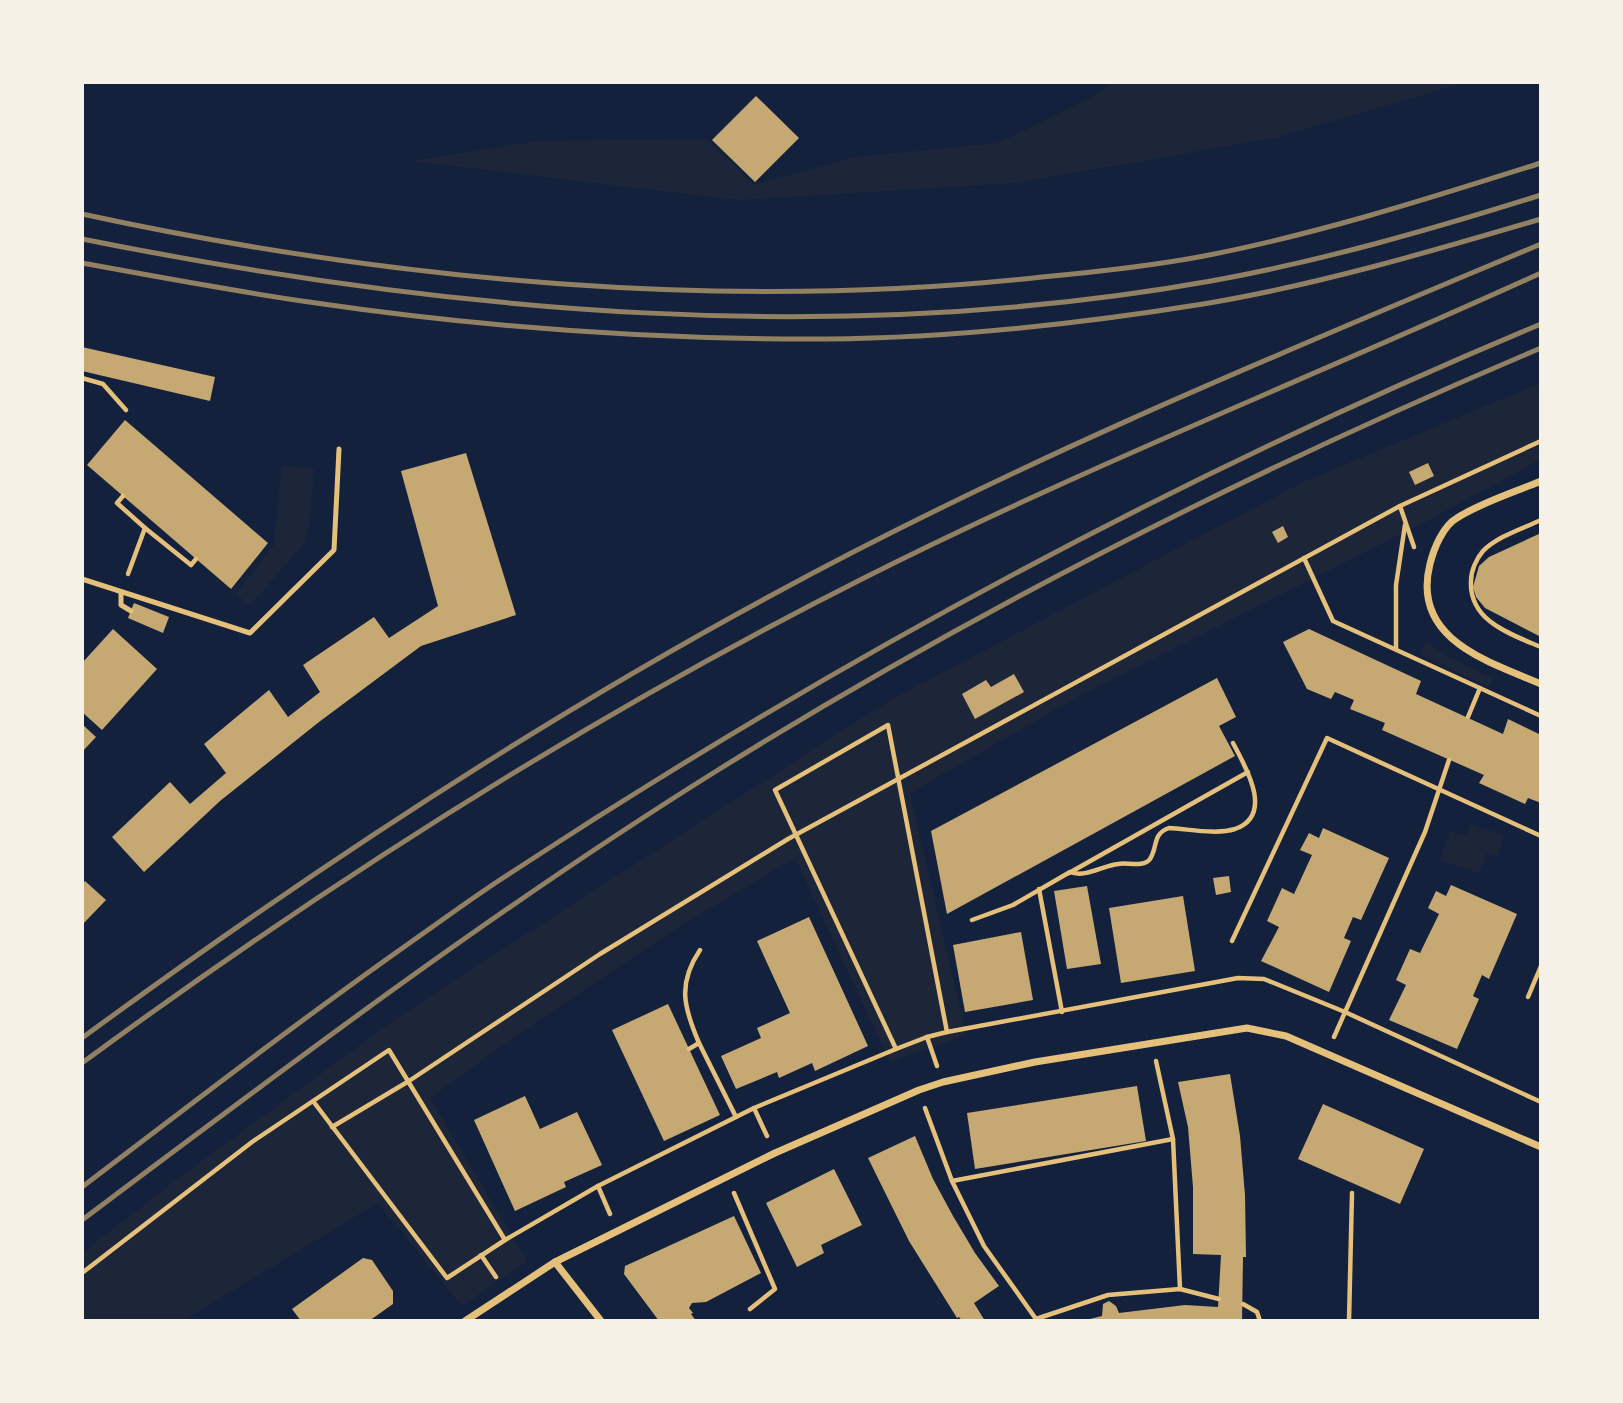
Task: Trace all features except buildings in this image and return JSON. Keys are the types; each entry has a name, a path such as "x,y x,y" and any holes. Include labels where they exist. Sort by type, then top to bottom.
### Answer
{"street":[{"path":"1541,481 1455,519 1437,542 1426,582 1427,600 1452,640 1486,661 1541,684"},
{"path":"465,1321 555,1262 828,1128 943,1082 1035,1062 1247,1028 1286,1036 1541,1147"},
{"path":"555,1262 601,1321"}],"lane":[{"path":"82,579 250,633 334,550 339,449"},
{"path":"121,592 121,605 131,611"}],"path":[{"path":"82,378 103,384 126,410"},
{"path":"123,496 117,503 145,528 191,565 195,559"},
{"path":"332,1126 409,1081 600,954 796,835 1400,506"},
{"path":"1541,520 1496,541 1482,552 1475,563 1470,584 1477,608 1490,623 1541,648"},
{"path":"1396,649 1396,585 1405,521"},
{"path":"121,592 145,528"},
{"path":"1304,558 1333,621 1541,716"},
{"path":"1468,718 1480,688"},
{"path":"313,1101 447,1278 505,1240 598,1186 754,1108 896,1049 947,1032 888,725 775,790 896,1049"},
{"path":"1232,941 1327,738 1541,836"},
{"path":"1068,874 1070,872 1078,875 1118,864 1146,862 1150,859 1158,836 1169,828 1225,831 1237,829 1249,820 1255,809 1256,797 1248,772 1233,743"},
{"path":"1327,1053 1425,832 1449,760"},
{"path":"972,920 1013,905 1248,772"},
{"path":"1039,889 1062,1012"},
{"path":"700,950 690,966 684,994 688,1017 736,1117"},
{"path":"1528,997 1541,967"},
{"path":"927,1037 943,1082"},
{"path":"689,1049 699,1043"},
{"path":"82,1273 252,1142 389,1049 505,1240"},
{"path":"1158,1074 1173,1139 1180,1289"},
{"path":"919,1090 952,1181 984,1246 1036,1319 1108,1295 1180,1289 1219,1300"},
{"path":"754,1108 775,1153"},
{"path":"952,1181 1173,1139"},
{"path":"728,1177 775,1289 750,1309"},
{"path":"598,1186 617,1231"},
{"path":"1349,1321 1352,1193"},
{"path":"481,1255 507,1293"},
{"path":"1242,1304 1257,1311 1260,1321"}],"shaded area":[{"path":"1112,82 1467,82 1274,138 1015,183 738,200 412,161 538,141 707,139 754,185 856,157 998,143 1096,95"},
{"path":"1541,383 1541,459 1427,521 1083,694 910,793 966,1035 890,1062 795,858 683,924 517,1035 430,1098 527,1261 462,1306 378,1203 182,1321 82,1321 82,1253 176,1180 401,1015 887,702 1303,482"},
{"path":"282,465 314,469 305,542 250,606 236,594 274,545"},
{"path":"1426,641 1443,654 1493,679 1489,687 1420,654"},
{"path":"1470,824 1504,835 1497,856 1487,853 1480,873 1440,860 1450,831 1466,836"}],"railway":[{"path":"82,214 318,257 438,273 560,284 681,290 803,291 923,287 1083,273 1184,260 1331,226 1541,163"},
{"path":"82,239 221,265 362,286 503,302 645,313 787,317 928,313 1070,301 1211,281 1377,243 1541,195"},
{"path":"82,263 309,302 502,325 697,337 873,338 1015,329 1203,304 1331,277 1541,219"},
{"path":"82,1038 249,919 420,805 594,696 772,595 1056,453 1249,367 1541,244"},
{"path":"82,1063 270,930 462,804 659,687 760,632 862,579 1030,498 1541,273"},
{"path":"82,1187 286,1032 472,899 633,795 758,719 884,645 1142,508 1273,443 1541,324"},
{"path":"82,1220 475,931 636,822 817,710 917,652 1121,543 1329,442 1541,348"}]}
